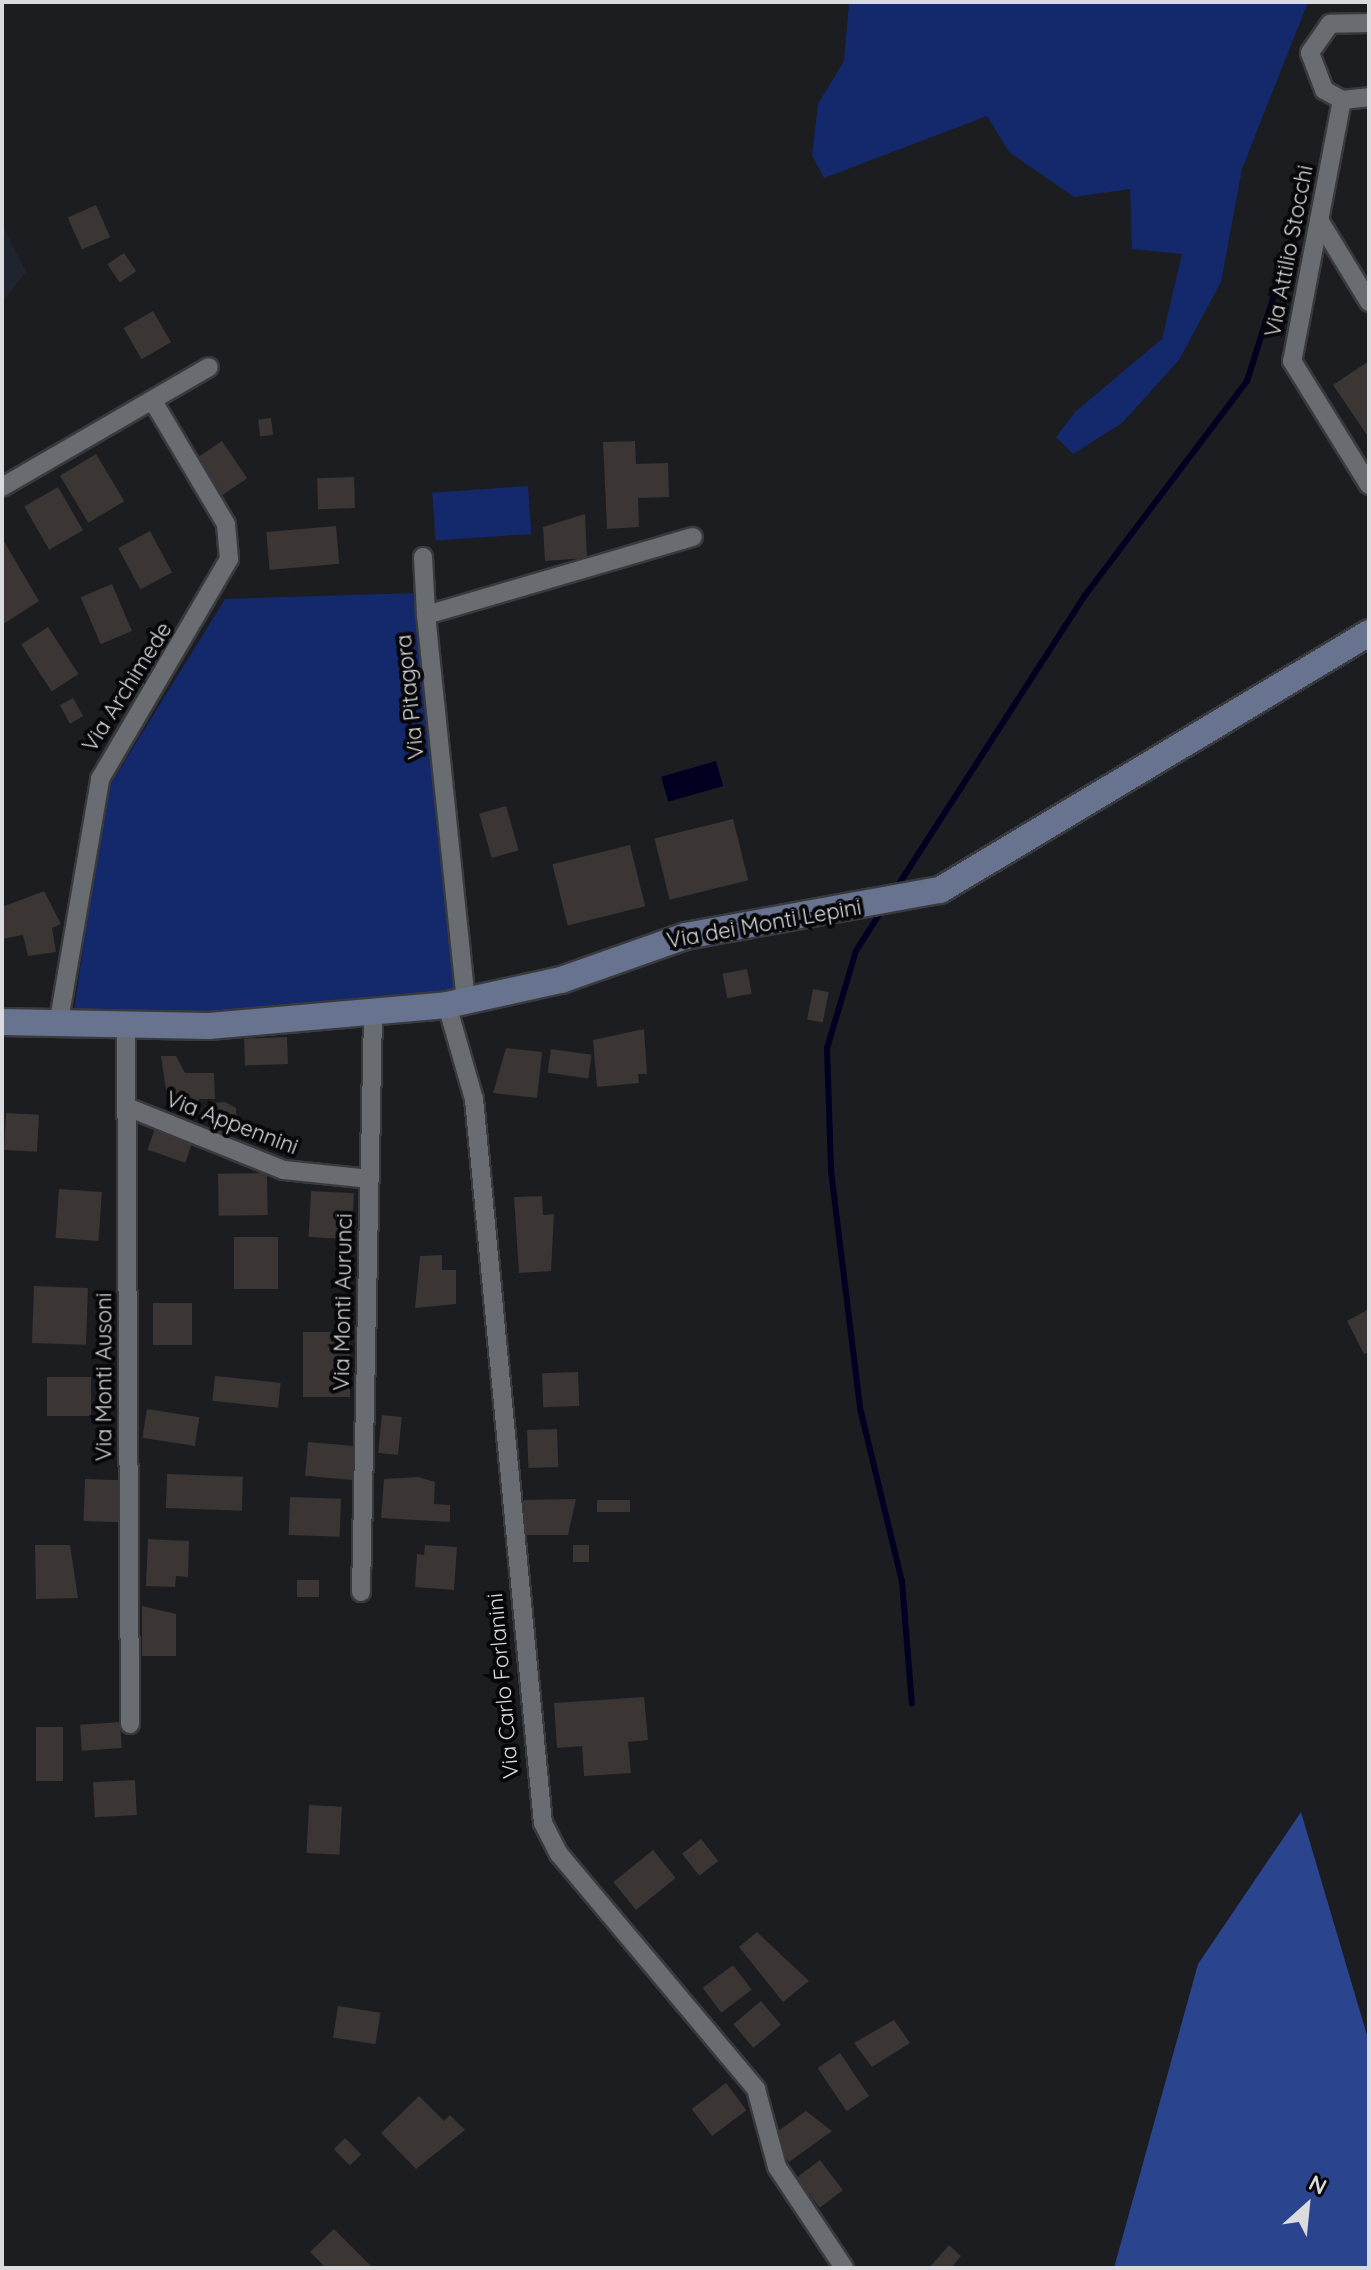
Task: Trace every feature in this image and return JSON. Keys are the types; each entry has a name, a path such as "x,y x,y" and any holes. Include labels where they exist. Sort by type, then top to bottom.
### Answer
{"street":[{"path":"1362,15 1330,24 1310,53 1314,79 1342,100 1369,97"},
{"name":"Via Attilio Stocchi","path":"1342,100 1292,361 1369,485"},
{"path":"1319,220 1369,302"},
{"path":"2,487 209,367"},
{"name":"Via Archimede","path":"58,1026 100,779 222,583 231,550 226,524 153,401"},
{"name":"Via Pitagora","path":"456,1003 426,615 693,537"},
{"path":"423,557 426,615"},
{"name":"Via dei Monti Lepini","path":"2,1022 126,1029 373,1012 456,1003 561,980 686,936 888,901 957,880 1369,633"},
{"name":"Via Carlo Forlanini","path":"456,1003 474,1099 543,1823 559,1854 756,2089 777,2167 844,2268"},
{"name":"Via Monti Aurunci","path":"361,1592 373,1012"},
{"name":"Via Monti Ausoni","path":"126,1029 130,1724"},
{"name":"Via Appennini","path":"127,1107 284,1170 370,1179"}],"shaded area":[{"path":"849,2 1308,2 1242,169 1221,282 1179,360 1122,423 1073,454 1056,437 1075,412 1162,339 1182,254 1132,249 1130,189 1074,197 1009,152 987,116 824,178 812,155 818,104 844,61"},
{"path":"2,225 26,272 2,302"},
{"path":"528,486 531,534 436,541 432,493"},
{"path":"417,593 456,990 195,1012 74,1011 105,793 225,599"},
{"path":"716,761 723,786 668,802 661,777"},
{"path":"1301,1812 1369,2042 1369,2268 1114,2268 1198,1964"}],"building":[{"path":"96,205 110,237 82,250 68,218"},
{"path":"124,253 136,271 120,282 107,264"},
{"path":"153,311 171,342 142,359 124,328"},
{"path":"1369,361 1369,438 1333,385"},
{"path":"271,418 273,435 260,436 258,420"},
{"path":"222,441 247,478 221,496 196,458"},
{"path":"635,441 636,464 668,463 669,497 638,498 639,527 607,529 603,442"},
{"path":"96,454 124,501 88,523 60,476"},
{"path":"354,477 355,508 318,509 317,478"},
{"path":"58,487 83,530 49,550 24,506"},
{"path":"585,514 587,558 545,561 543,527"},
{"path":"336,526 339,564 270,570 266,532"},
{"path":"150,531 172,572 140,589 118,548"},
{"path":"2,538 39,601 2,625"},
{"path":"112,584 132,631 101,644 81,597"},
{"path":"48,627 78,674 52,691 21,644"},
{"path":"73,698 83,716 70,724 60,705"},
{"path":"506,806 519,850 492,858 479,814"},
{"path":"733,819 748,880 670,900 654,839"},
{"path":"630,845 645,906 568,925 552,864"},
{"path":"44,891 61,924 52,928 56,952 28,956 23,935 2,939 2,907"},
{"path":"747,969 752,994 727,998 722,974"},
{"path":"813,989 829,992 823,1022 807,1019"},
{"path":"644,1029 647,1074 638,1074 639,1083 597,1087 593,1040"},
{"path":"287,1037 288,1064 245,1065 244,1039"},
{"path":"506,1048 542,1052 537,1098 493,1093"},
{"path":"551,1049 592,1055 588,1078 548,1073"},
{"path":"161,1056 176,1056 185,1073 214,1073 215,1099 199,1099 199,1111 169,1111"},
{"path":"225,1102 236,1108 237,1134 213,1135 211,1103"},
{"path":"6,1113 39,1115 37,1152 4,1150"},
{"path":"155,1128 193,1141 185,1163 148,1150"},
{"path":"267,1173 268,1215 219,1216 218,1174"},
{"path":"59,1189 102,1192 98,1241 56,1238"},
{"path":"311,1191 354,1193 352,1239 309,1237"},
{"path":"542,1196 543,1215 554,1214 551,1271 519,1273 514,1197"},
{"path":"234,1237 278,1237 278,1289 234,1289"},
{"path":"442,1255 442,1270 456,1270 456,1304 415,1308 420,1256"},
{"path":"34,1286 88,1288 86,1345 32,1343"},
{"path":"153,1303 192,1303 192,1345 153,1345"},
{"path":"1369,1309 1369,1352 1364,1354 1347,1321"},
{"path":"303,1332 350,1332 350,1397 303,1397"},
{"path":"578,1372 579,1406 543,1407 542,1373"},
{"path":"215,1376 281,1383 278,1408 212,1401"},
{"path":"47,1377 91,1377 91,1416 47,1416"},
{"path":"147,1409 199,1417 195,1446 142,1438"},
{"path":"382,1415 402,1417 398,1455 378,1453"},
{"path":"557,1429 558,1467 528,1468 527,1430"},
{"path":"308,1442 355,1446 352,1480 305,1476"},
{"path":"167,1474 243,1477 242,1511 166,1508"},
{"path":"418,1477 435,1482 434,1504 450,1505 450,1522 381,1518 384,1479"},
{"path":"85,1479 122,1480 121,1522 84,1521"},
{"path":"290,1497 341,1499 340,1537 289,1535"},
{"path":"576,1499 568,1535 525,1535 524,1500"},
{"path":"597,1500 630,1500 630,1512 597,1512"},
{"path":"148,1539 189,1541 188,1577 176,1576 175,1587 146,1586"},
{"path":"35,1545 70,1545 78,1598 36,1599"},
{"path":"425,1545 457,1547 454,1590 415,1587 417,1554 424,1555"},
{"path":"573,1545 589,1545 589,1562 573,1562"},
{"path":"297,1580 319,1580 319,1597 297,1597"},
{"path":"142,1606 176,1614 176,1656 142,1656"},
{"path":"644,1697 648,1740 628,1742 631,1773 584,1776 582,1746 557,1748 554,1703"},
{"path":"120,1722 122,1748 82,1751 80,1725"},
{"path":"36,1727 63,1727 63,1781 36,1781"},
{"path":"135,1780 137,1815 95,1817 93,1782"},
{"path":"309,1805 342,1807 339,1855 306,1853"},
{"path":"701,1839 718,1861 699,1876 682,1854"},
{"path":"653,1850 676,1878 636,1910 613,1882"},
{"path":"757,1932 809,1981 783,2002 739,1947"},
{"path":"733,1965 752,1990 721,2013 703,1988"},
{"path":"761,2001 781,2025 753,2048 733,2024"},
{"path":"338,2006 380,2013 375,2044 333,2038"},
{"path":"894,2020 910,2043 872,2067 854,2043"},
{"path":"840,2053 869,2096 847,2111 818,2068"},
{"path":"726,2083 746,2110 712,2136 692,2109"},
{"path":"419,2096 444,2121 450,2115 465,2130 416,2169 381,2133"},
{"path":"806,2111 832,2131 789,2162 771,2136"},
{"path":"345,2138 361,2154 350,2166 334,2149"},
{"path":"820,2160 843,2190 820,2208 797,2177"},
{"path":"334,2229 373,2268 326,2268 310,2252"},
{"path":"949,2245 961,2256 951,2268 929,2268"}],"waterway":[{"path":"895,890 1086,594 1247,381 1293,235"},
{"path":"882,910 856,951 827,1048 831,1171 860,1408 902,1581 912,1704"}]}
